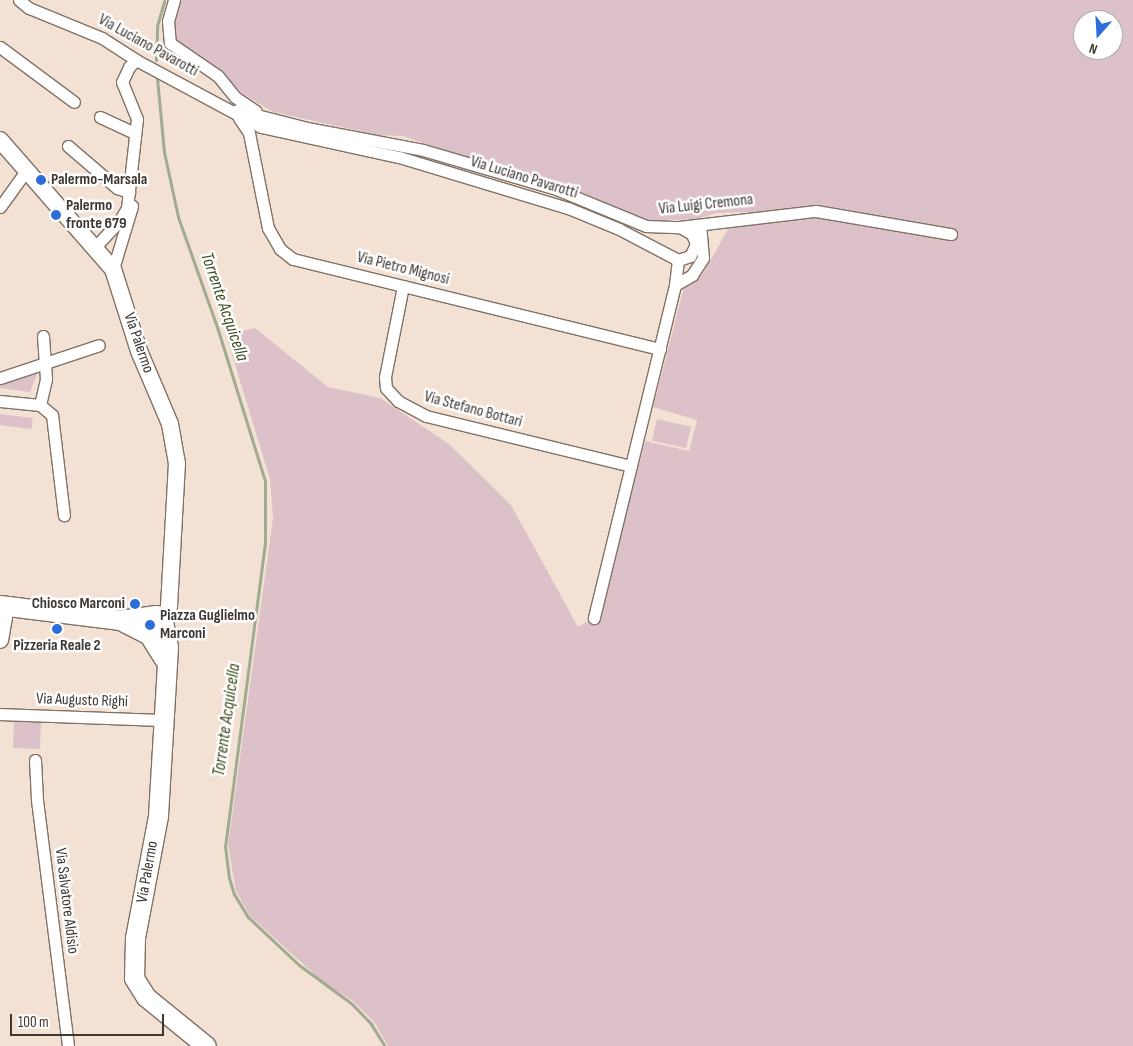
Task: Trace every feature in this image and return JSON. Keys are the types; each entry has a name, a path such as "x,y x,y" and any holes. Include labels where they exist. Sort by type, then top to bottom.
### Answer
{"main road":[{"name":"Via Palermo","path":"0,140 113,269 139,351 175,440 177,463 170,585 153,626 168,648 158,816 135,938 134,978 146,997 206,1046"},
{"path":"0,640 3,606 120,620 153,626"}],"street":[{"name":"Via Luciano Pavarotti","path":"19,0 29,8 102,38 136,60 223,107 250,125 399,157 568,208 627,232 678,260"},
{"name":"Via Luigi Cremona","path":"174,0 168,21 170,43 218,76 226,89 243,104 268,118"},
{"path":"0,47 74,102"},
{"path":"95,247 126,212 136,113 124,94 122,82 129,67 136,60"},
{"path":"223,107 226,89"},
{"name":"Via Luigi Cremona","path":"223,107 423,150 573,196 636,223 679,227 816,211 951,234"},
{"path":"100,117 135,133"},
{"name":"Via Pietro Mignosi","path":"250,125 268,228 280,248 301,261 660,349"},
{"path":"68,146 117,188 129,192"},
{"path":"0,207 26,171"},
{"path":"113,269 130,221 132,209 129,192"},
{"path":"676,286 692,275 703,258 700,225"},
{"path":"594,618 676,286 678,260 690,256 696,244 692,234 679,227"},
{"name":"Via Stefano Bottari","path":"403,286 384,377 386,388 398,401 426,416 631,466"},
{"path":"40,405 46,363 43,336"},
{"path":"0,378 99,345"},
{"path":"0,401 40,405 55,421 64,515"},
{"name":"Via Augusto Righi","path":"0,714 163,720"},
{"name":"Via Salvatore Aldisio","path":"35,760 37,800 68,1046"}],"shaded area":[{"path":"181,0 1133,0 1133,1046 388,1046 375,1023 353,1001 324,983 250,916 236,891 228,845 273,518 270,479 226,335 255,328 328,387 380,398 449,444 511,505 578,627 586,622 596,626 645,441 689,451 697,420 653,407 684,287 702,275 730,226 748,223 748,212 717,213 696,219 643,221 568,186 534,176 501,171 403,136 378,135 273,112 243,94 208,62 177,42 173,33 174,21"},
{"path":"39,369 30,392 0,388 0,383"},
{"path":"0,414 33,418 31,429 0,425"},
{"path":"657,419 691,427 686,448 652,440"},
{"path":"14,721 41,722 40,749 13,748"}],"waterway":[{"name":"Torrente Acquicella","path":"156,60 157,26 164,1"},
{"name":"Torrente Acquicella","path":"157,78 164,152 178,217 218,330 265,481 265,543 225,846 229,878 234,894 248,917 299,965 352,1004 371,1024 385,1046"}],"place":[{"name":"Palermo-Marsala","path":"41,180"},
{"name":"Palermo fronte 679","path":"56,215"},
{"name":"Chiosco Marconi","path":"135,604"},
{"name":"Piazza Guglielmo Marconi","path":"150,625"},
{"name":"Pizzeria Reale 2","path":"57,629"}]}
